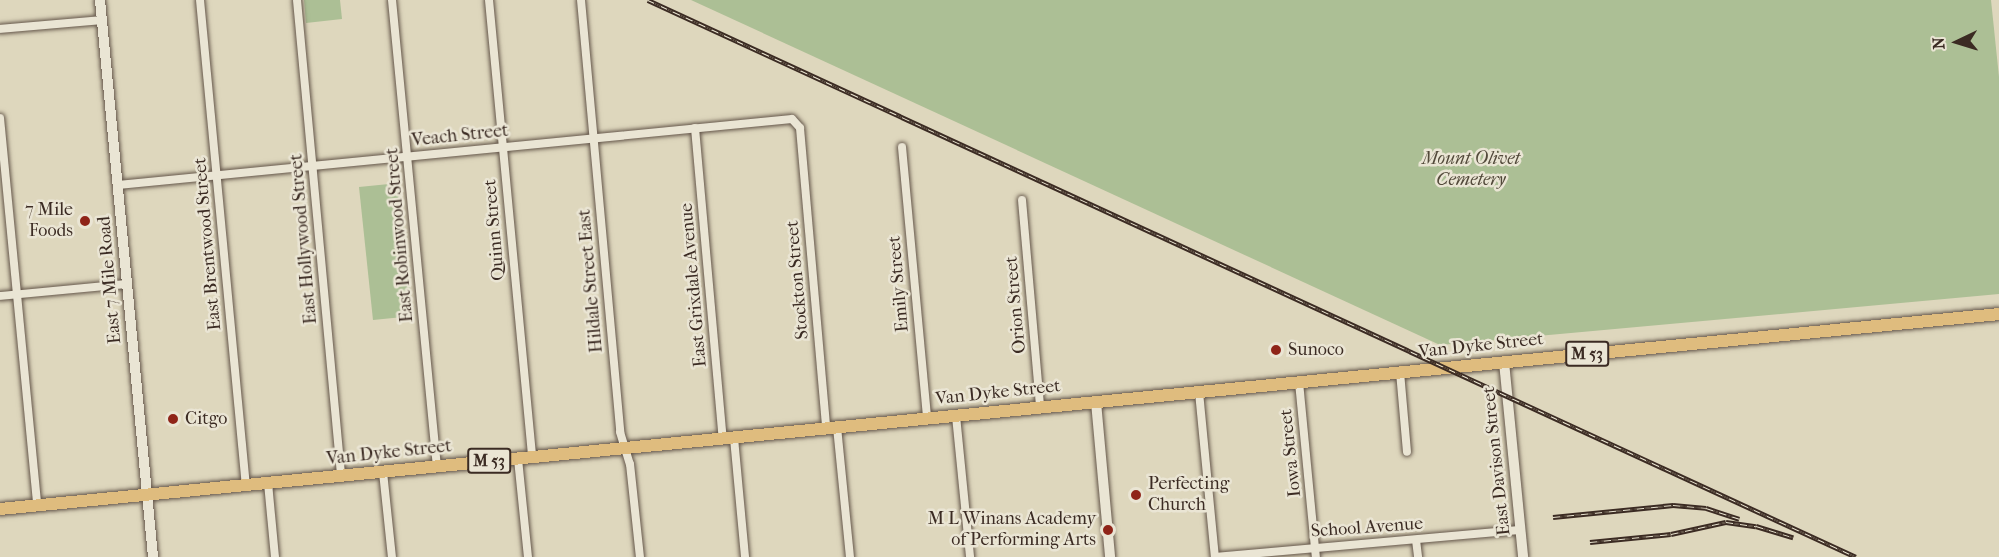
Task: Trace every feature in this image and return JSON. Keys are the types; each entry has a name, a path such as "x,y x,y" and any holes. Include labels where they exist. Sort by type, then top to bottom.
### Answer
{"main road":[{"name":"Van Dyke Street","path":"0,509 1999,314"}],"street":[{"name":"East 7 Mile Road","path":"100,0 153,557"},
{"name":"East Brentwood Street","path":"200,0 246,485"},
{"name":"East Hollywood Street","path":"297,0 341,476"},
{"name":"East Robinwood Street","path":"392,0 437,467"},
{"name":"Quinn Street","path":"489,0 532,457"},
{"name":"Hildale Street East","path":"581,0 620,432 630,464 640,557"},
{"path":"0,30 102,20"},
{"path":"0,118 37,505"},
{"name":"Veach Street","path":"118,185 787,118 795,120 800,128"},
{"name":"East Grixdale Avenue","path":"695,128 728,438 745,557"},
{"name":"Stockton Street","path":"800,128 832,428 850,557"},
{"name":"Emily Street","path":"902,147 927,418"},
{"name":"Orion Street","path":"1022,200 1040,407"},
{"path":"0,296 127,284"},
{"name":"East Davison Street","path":"1504,362 1523,557"},
{"path":"1400,372 1407,452"},
{"name":"Iowa Street","path":"1299,382 1316,553"},
{"path":"1199,392 1215,557"},
{"path":"1096,402 1110,557"},
{"path":"956,416 970,557"},
{"path":"518,459 528,557"},
{"path":"383,472 392,557"},
{"path":"268,483 275,557"},
{"name":"School Avenue","path":"1215,557 1316,553 1521,530"},
{"path":"1416,540 1418,557"}],"green space":[{"path":"304,0 340,0 342,19 306,23"},
{"name":"Mount Olivet Cemetery","path":"691,0 1991,0 1999,77 1999,294 1440,345"},
{"path":"399,183 413,316 373,320 359,187"}],"railway":[{"path":"648,0 1856,557"},
{"path":"1553,517 1673,505 1706,508 1739,519"},
{"path":"1590,542 1671,534 1726,522 1756,526 1793,537"}],"place":[{"name":"7 Mile Foods","path":"85,221"},
{"name":"Sunoco","path":"1276,350"},
{"name":"Citgo","path":"173,419"},
{"name":"Perfecting Church","path":"1136,495"},
{"name":"M L Winans Academy of Performing Arts","path":"1108,530"}]}
